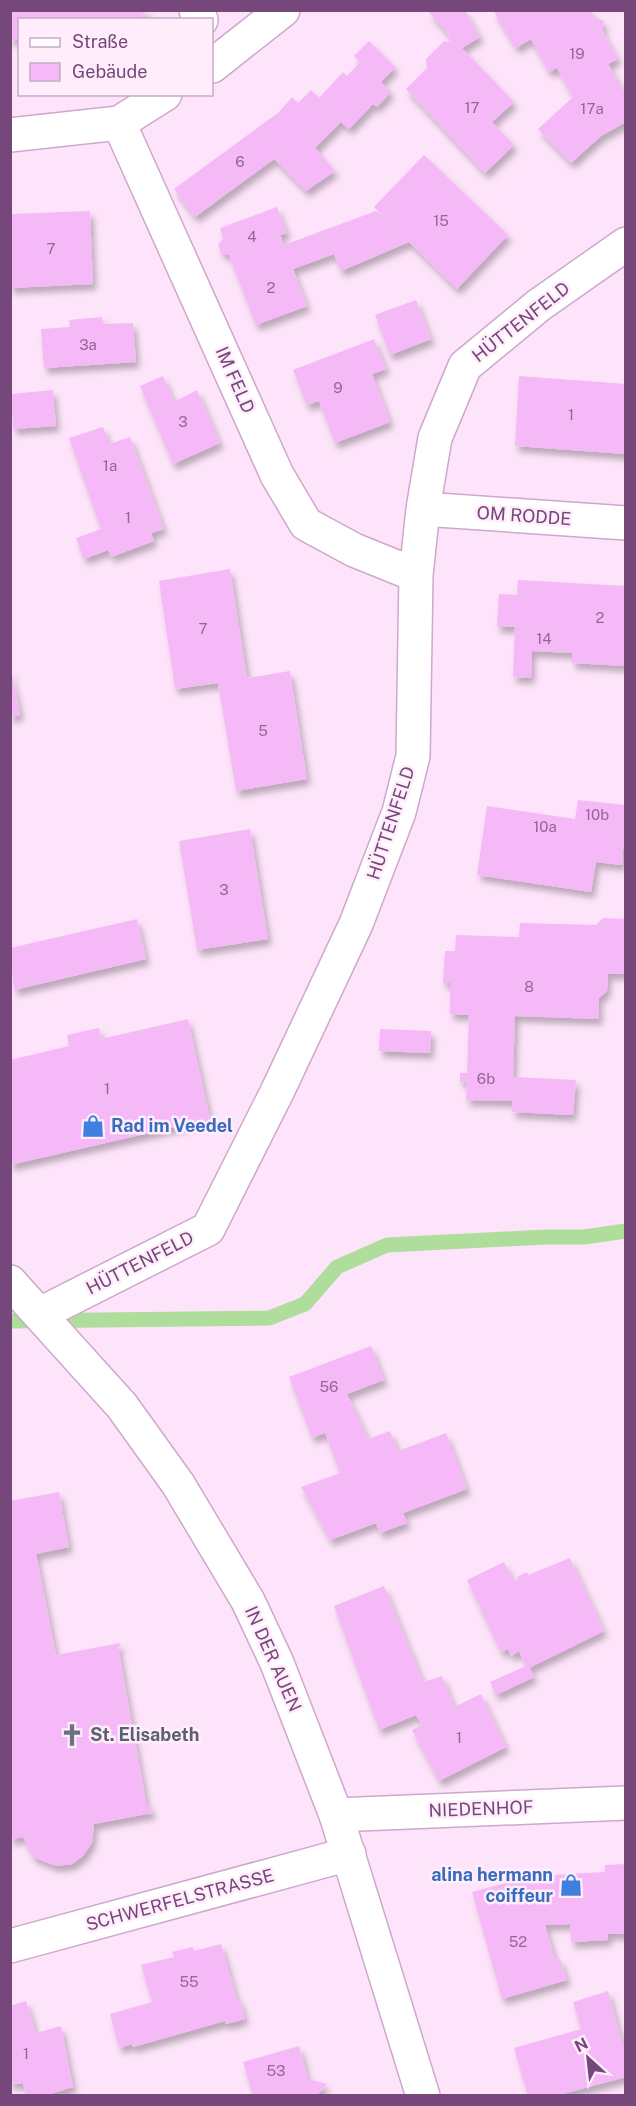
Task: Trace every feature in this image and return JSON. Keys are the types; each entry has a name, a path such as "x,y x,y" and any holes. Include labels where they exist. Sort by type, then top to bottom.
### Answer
{"street":[{"path":"215,55 283,10"},
{"path":"10,135 119,123 162,96"},
{"name":"IM FELD","path":"119,123 273,465 306,524 354,550 416,574"},
{"name":"HÜTTENFELD","path":"52,1308 208,1229 278,1090 356,924 399,812 413,756 416,574 423,508 435,438 465,366 539,305 626,244"},
{"name":"OM RODDE","path":"423,508 626,523"},
{"name":"IN DER AUEN","path":"13,1285 52,1308 63,1339 122,1406 178,1484 248,1602 277,1664 336,1815 423,2096"},
{"name":"NIEDENHOF","path":"336,1815 626,1803"},
{"name":"SCHWERFELSTRASSE","path":"10,1946 349,1854"}],"building":[{"path":"10,10 151,10 137,18 18,18 18,39 10,41"},
{"path":"465,10 480,37 462,48 514,102 492,122 514,145 485,173 406,89 427,68 426,59 444,41 452,43 447,37 449,35 428,11"},
{"path":"493,10 591,10 595,18 604,21 602,30 618,59 608,64 626,95 626,122 601,136 571,163 538,129 573,97 557,68 549,72 531,39 516,48"},
{"path":"369,41 395,67 381,82 391,92 377,107 373,104 349,129 341,122 315,148 335,171 306,191 274,159 195,217 174,189 279,112 292,97 298,103 311,90 319,98 343,72 347,76 360,62 354,56"},
{"path":"424,155 508,235 457,289 409,242 341,271 334,254 293,269 307,306 256,325 229,255 221,253 218,244 223,239 220,228 277,207 287,233 280,235 284,245 376,211 394,228 374,207"},
{"path":"90,211 93,284 10,288 10,214"},
{"path":"416,300 431,339 390,355 375,315"},
{"path":"102,317 103,324 133,323 136,362 44,368 41,329 70,327 69,320"},
{"path":"374,339 386,369 372,374 390,422 335,443 319,401 307,405 293,370"},
{"path":"163,376 174,402 197,390 220,443 173,464 140,386"},
{"path":"519,376 626,384 626,454 515,446"},
{"path":"53,390 56,426 13,429 11,394"},
{"path":"103,427 109,444 130,437 164,529 151,533 154,541 111,557 108,550 84,559 76,538 101,529 69,438"},
{"path":"230,569 247,678 290,671 307,779 236,791 218,683 175,689 159,581"},
{"path":"518,580 626,586 625,666 572,663 572,653 532,651 531,678 513,677 515,627 497,627 499,594 517,595"},
{"path":"10,665 20,715 10,717"},
{"path":"578,800 626,805 622,865 596,862 591,892 477,875 487,806 575,819"},
{"path":"250,829 268,939 197,950 179,841"},
{"path":"603,918 626,919 625,974 608,974 607,991 599,998 599,1019 515,1016 513,1077 576,1080 573,1115 512,1112 513,1101 466,1100 467,1082 460,1082 460,1073 467,1073 469,1015 450,1014 450,983 443,983 445,951 455,951 456,935 519,937 520,923 596,925"},
{"path":"137,919 146,959 14,990 10,948"},
{"path":"188,1019 210,1119 10,1165 10,1060 69,1046 67,1035 99,1028 101,1039"},
{"path":"380,1029 431,1031 430,1053 379,1051"},
{"path":"371,1346 384,1380 347,1394 368,1439 390,1431 398,1451 446,1433 467,1489 403,1513 407,1523 380,1533 376,1523 330,1540 301,1487 340,1473 325,1433 312,1438 289,1377"},
{"name":"St. Elisabeth","path":"59,1492 69,1547 36,1554 56,1655 120,1643 121,1646 118,1647 147,1807 151,1806 152,1813 94,1824 92,1843 83,1856 72,1864 56,1866 33,1857 23,1837 10,1840 10,1501"},
{"path":"570,1558 604,1631 529,1668 534,1677 496,1695 490,1682 526,1666 519,1651 511,1656 508,1649 501,1652 467,1580 504,1562 514,1582 518,1579 517,1577 527,1572 528,1575"},
{"path":"384,1586 423,1682 442,1676 454,1707 481,1694 506,1747 439,1781 412,1730 422,1725 416,1715 379,1730 334,1606"},
{"path":"626,1864 626,1934 608,1934 608,1940 571,1942 570,1924 545,1925 555,1960 560,1959 567,1980 502,1999 472,1892 532,1876 605,1872 605,1865"},
{"path":"221,1944 237,2000 240,2000 245,2019 226,2024 225,2021 133,2047 132,2044 119,2048 110,2014 152,2002 141,1965 174,1957 172,1952 193,1947 194,1951"},
{"path":"608,1991 626,2056 626,2077 555,2096 528,2096 514,2048 581,2029 573,2002"},
{"path":"26,2001 36,2033 61,2026 73,2087 44,2096 27,2096 23,2083 10,2084 10,2006"},
{"path":"299,2046 308,2079 327,2084 316,2096 253,2096 243,2062"}],"waterway":[{"path":"10,1321 269,1318 305,1304 337,1267 387,1245 584,1237 626,1231"}],"place":[{"name":"Rad im Veedel","path":"93,1126"},
{"name":"St. Elisabeth","path":"72,1735"},
{"name":"alina hermann coiffeur","path":"571,1885"}]}
